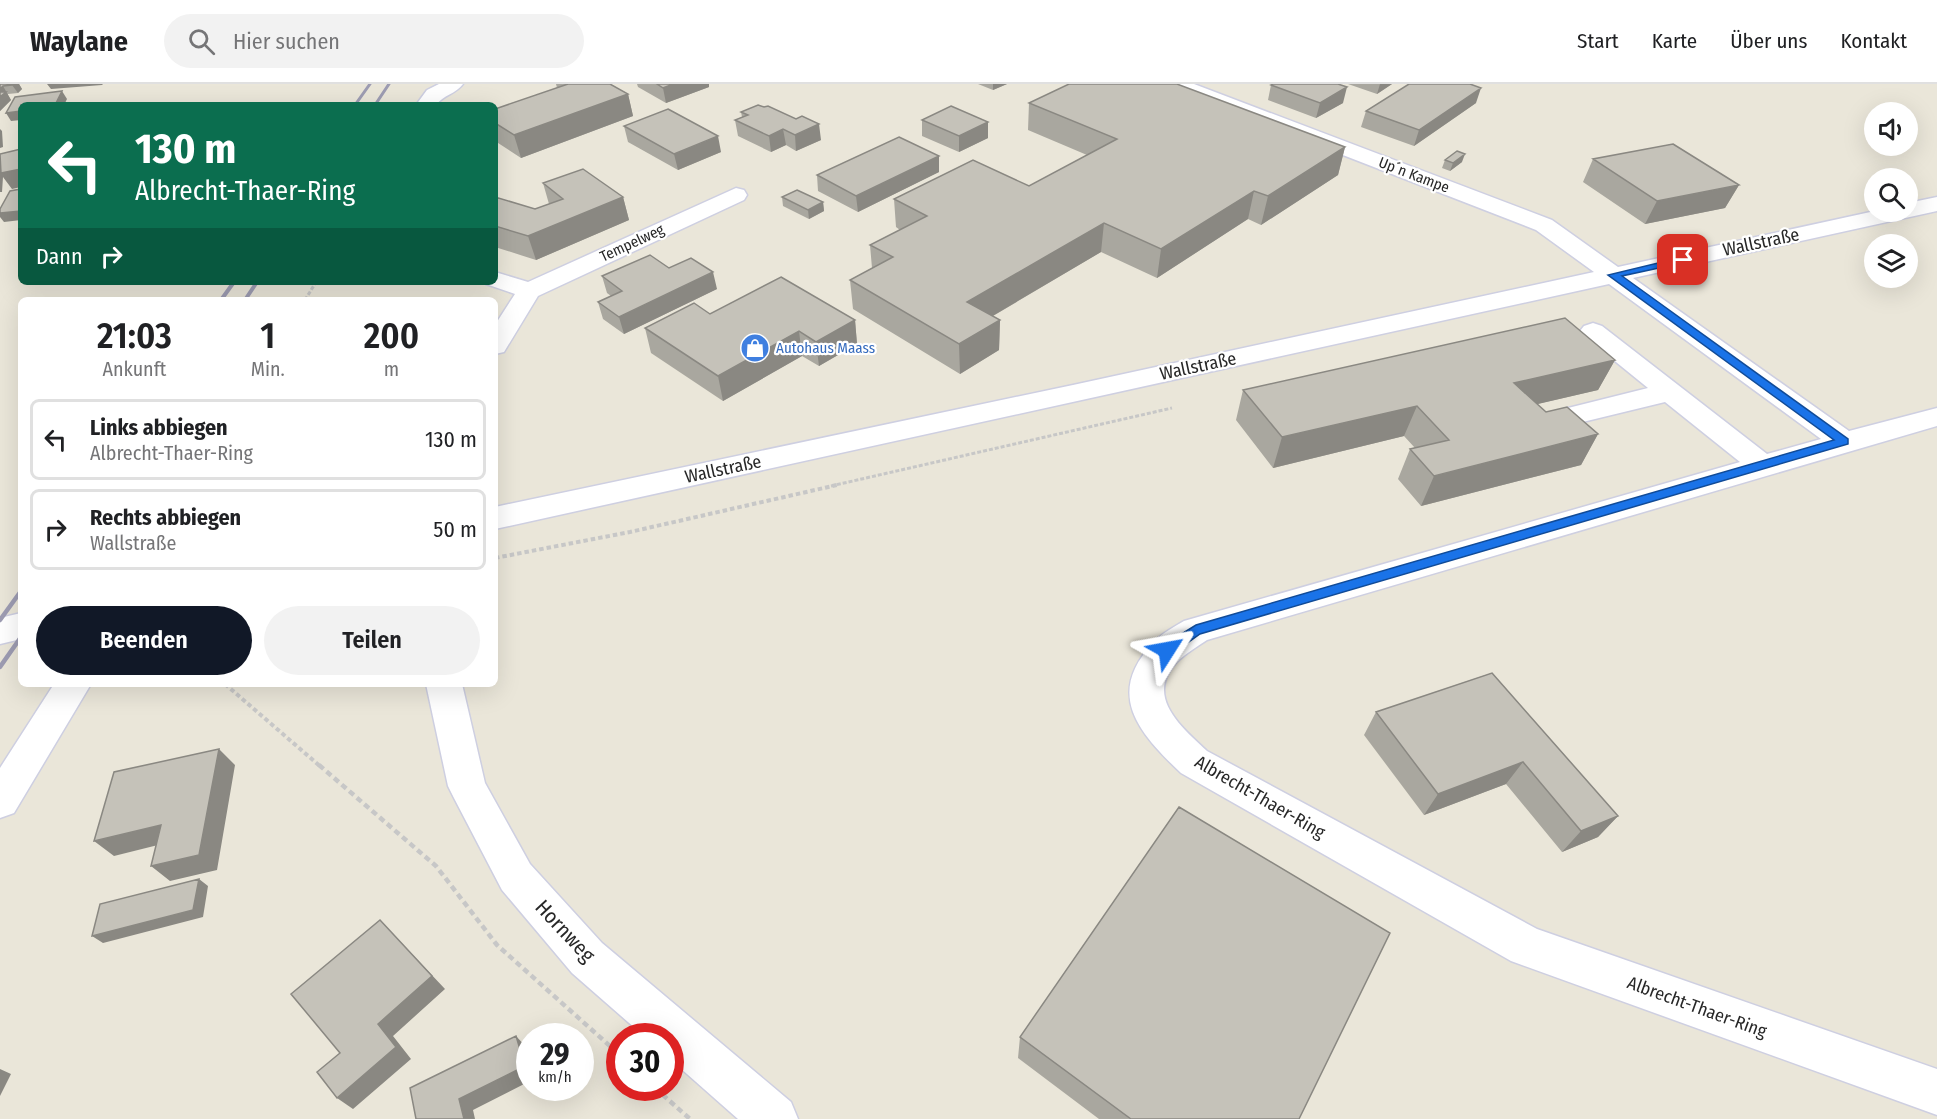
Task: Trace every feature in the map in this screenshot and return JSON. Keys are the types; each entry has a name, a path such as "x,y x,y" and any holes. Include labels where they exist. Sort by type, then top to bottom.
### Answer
{"street":[{"path":"428,102 434,94 454,84"},
{"name":"Up´n Kampe","path":"1177,84 1214,89 1544,225 1613,275"},
{"name":"Tempelweg","path":"529,291 736,195"},
{"path":"1918,208 1937,204"},
{"name":"Wallstraße","path":"498,517 1864,220"},
{"path":"1613,275 1844,442"},
{"path":"498,280 529,291 498,341"},
{"path":"1593,331 1762,465"},
{"path":"1558,419 1669,392"},
{"name":"Albrecht-Thaer-Ring","path":"1937,417 1762,465 1196,630 1167,650 1148,675 1147,705 1165,735 1194,762 1526,946 1937,1092"},
{"path":"0,631 18,627"},
{"path":"0,801 71,687"},
{"name":"Hornweg","path":"445,687 467,786 516,877 587,958 774,1119"}],"path":[{"path":"498,557 630,532 1174,408"},
{"path":"228,687 436,866 497,945 606,1043"},
{"path":"670,1101 690,1119"}],"building":[{"path":"0,84 14,84 3,86 0,89"},
{"path":"568,84 610,84 628,94 514,135 498,125 498,108"},
{"path":"657,84 673,84 663,88"},
{"path":"1069,84 1177,84 1345,147 1268,196 1254,191 1161,249 1104,223 967,302 1000,320 959,344 850,280 893,257 870,245 927,216 894,199 973,160 1029,186 1117,139 1029,103"},
{"path":"1338,84 1347,87 1320,103 1271,85"},
{"path":"1409,84 1470,84 1481,88 1419,130 1366,111"},
{"path":"62,91 56,102 18,102 18,111 6,113 15,97"},
{"path":"758,105 768,106 796,119 802,116 819,124 795,135 783,129 769,136 735,120 748,115 741,112"},
{"path":"951,106 988,122 959,136 922,120"},
{"path":"668,109 718,136 674,154 624,126"},
{"path":"899,137 939,156 856,196 817,175"},
{"path":"1673,144 1739,185 1657,201 1593,159"},
{"path":"18,150 18,170 1,173 0,154"},
{"path":"1457,151 1465,154 1453,163 1445,160"},
{"path":"583,169 623,197 528,236 498,227 498,198 535,209 563,199 543,183"},
{"path":"18,190 18,211 0,213 0,209 10,191"},
{"path":"797,190 823,202 808,210 782,197"},
{"path":"650,255 669,268 691,258 713,272 619,317 598,302 622,291 602,276"},
{"path":"781,277 855,320 816,342 799,331 718,376 645,328 694,303 710,314"},
{"path":"1565,318 1615,360 1514,383 1546,412 1567,407 1598,434 1434,476 1410,449 1449,440 1417,406 1282,437 1243,390"},
{"path":"1492,673 1618,816 1581,831 1523,762 1438,794 1376,712"},
{"path":"219,749 199,855 151,866 161,825 94,841 114,772"},
{"path":"1179,807 1390,933 1299,1119 1131,1119 1020,1037"},
{"path":"199,879 193,910 92,936 100,904"},
{"path":"380,920 432,976 378,1024 396,1047 337,1098 317,1072 340,1053 291,994"},
{"path":"516,1036 516,1070 459,1099 464,1119 416,1119 410,1088"}],"railway":[{"path":"357,102 370,84"},
{"path":"377,102 389,84"},
{"path":"223,297 232,285"},
{"path":"247,297 255,285"},
{"path":"0,620 18,595"},
{"path":"0,667 18,641"}],"place":[{"name":"Autohaus Maass","path":"755,348"}],"route":[{"path":"1167,650 1196,630 1844,442 1613,275 1683,260"}]}
